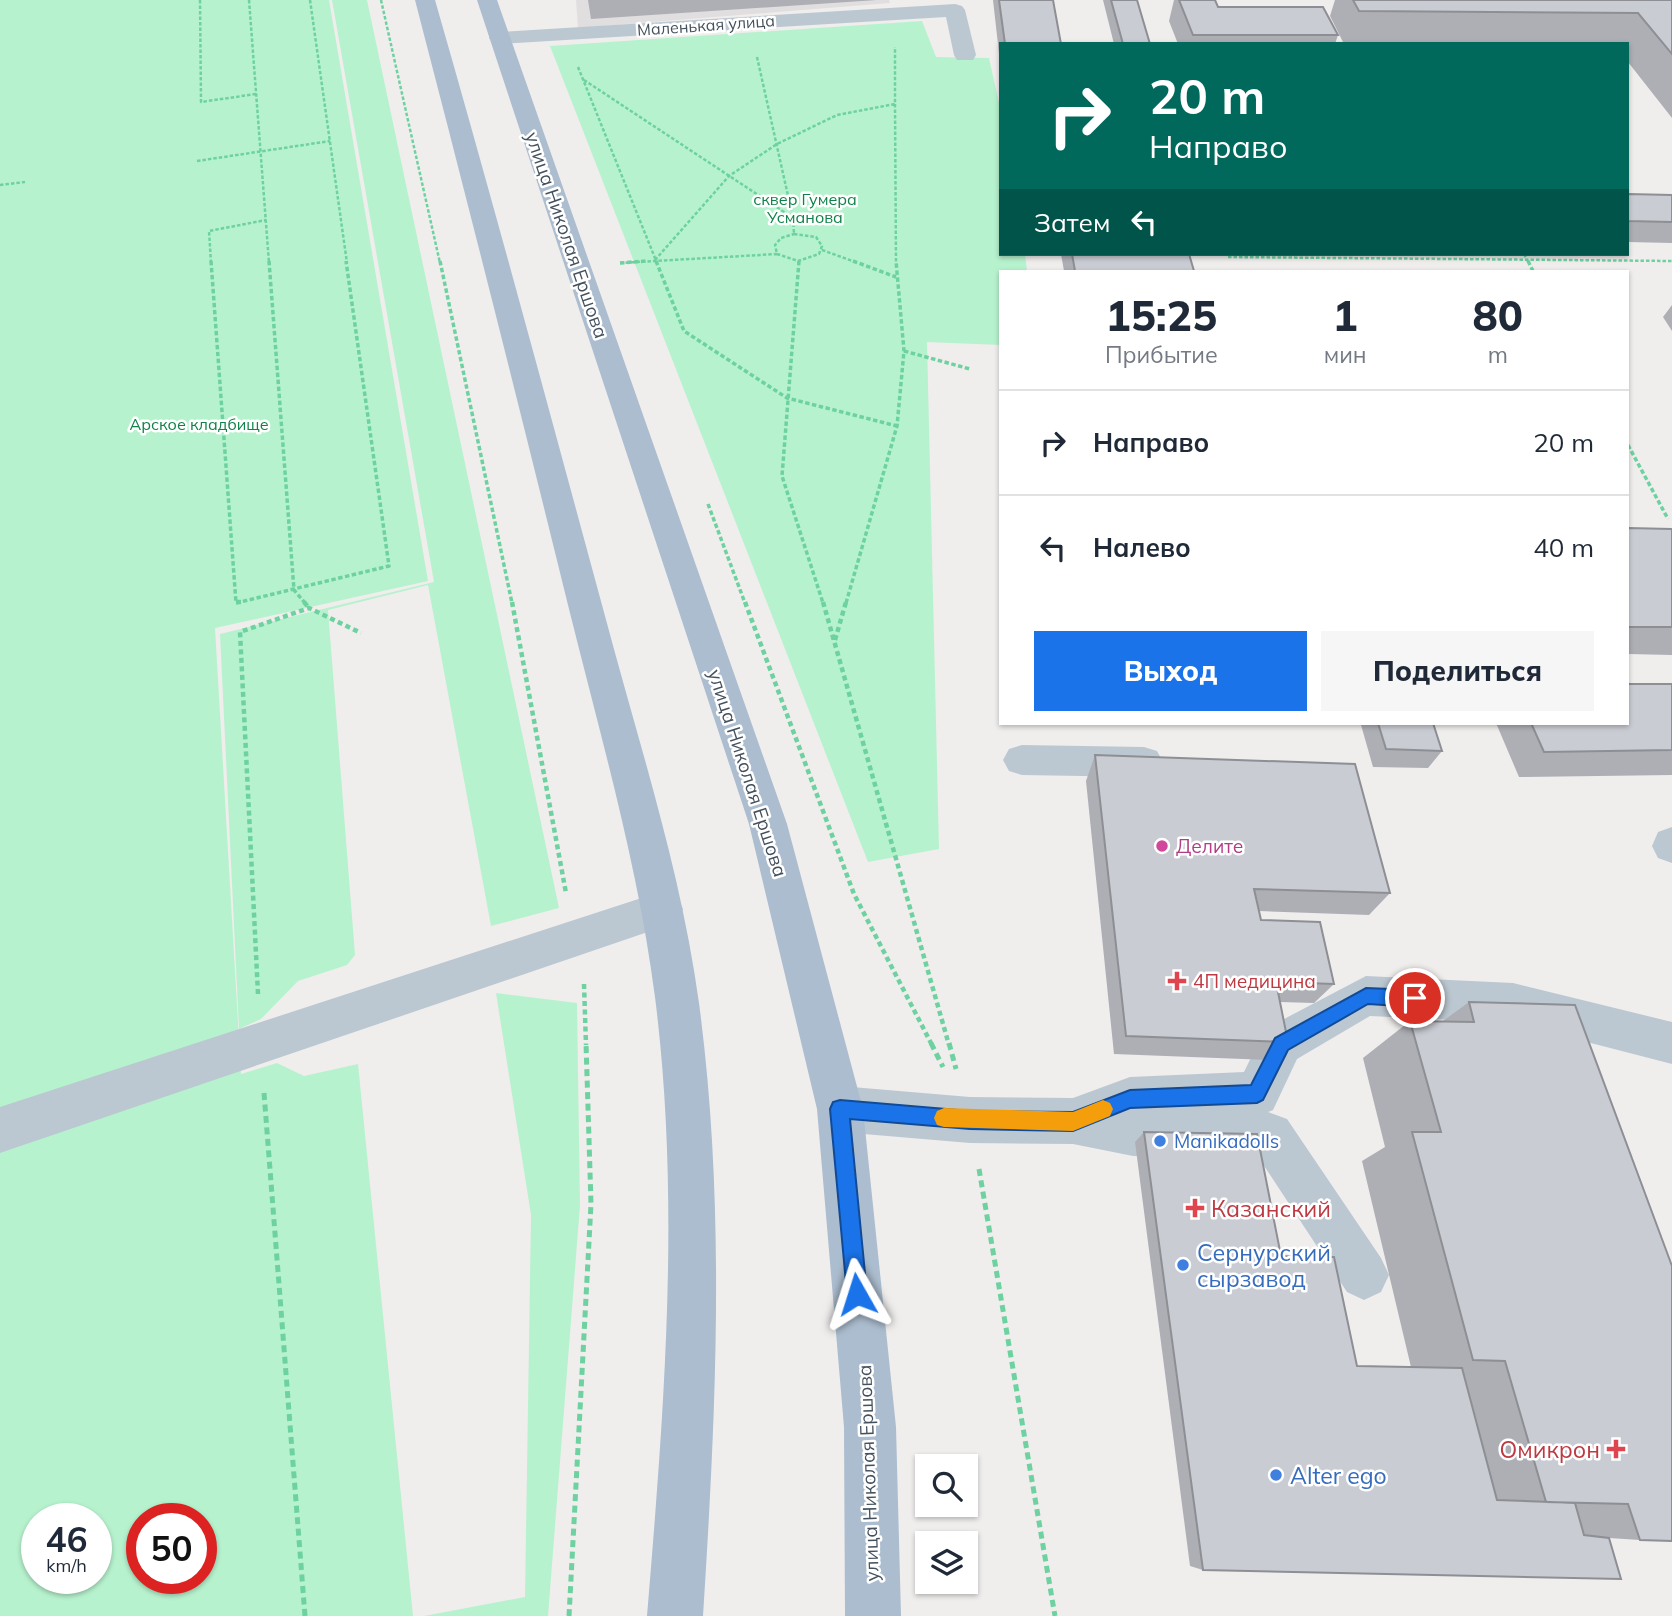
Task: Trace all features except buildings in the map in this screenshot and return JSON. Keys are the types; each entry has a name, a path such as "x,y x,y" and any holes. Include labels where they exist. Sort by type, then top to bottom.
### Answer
{"main road":[{"path":"425,0 474,173 663,909 683,1052 693,1237 686,1460 675,1616"},
{"name":"улица Николая Ершова","path":"487,0 768,824 840,1109 870,1427 873,1616"}],"lane":[{"path":"961,5 965,55"},
{"name":"Маленькая улица","path":"499,38 749,22 901,6 961,5"},
{"path":"1022,760 1172,762"},
{"path":"0,1130 663,909"},
{"path":"1073,1121 1130,1099 1257,1094 1281,1044 1366,996 1513,1003 1672,1044"},
{"path":"840,1109 970,1120 1073,1121 1133,1133 1271,1135 1364,1275"}],"path":[{"path":"200,0 201,102 256,94"},
{"path":"249,0 294,590 309,608 361,633"},
{"path":"266,220 209,231 236,603 389,566 310,0"},
{"path":"381,0 460,349 531,690 585,990 592,1204 569,1616"},
{"path":"835,640 897,426 904,351 896,277 895,104 901,6"},
{"path":"749,22 793,218 794,234"},
{"path":"564,34 684,331 787,398 897,426"},
{"path":"583,79 793,218"},
{"path":"654,260 730,176 777,144 837,115 895,104"},
{"path":"197,161 330,141"},
{"path":"0,185 25,182"},
{"path":"777,254 777,242 794,234 816,237 822,250"},
{"path":"822,250 896,277"},
{"path":"619,263 777,254 799,261 814,258 822,250"},
{"path":"614,251 624,276"},
{"path":"1228,257 1672,261"},
{"path":"1526,258 1531,270"},
{"path":"799,261 782,476 835,640 970,1120 1055,1616"},
{"path":"904,351 970,369"},
{"path":"1629,447 1668,519"},
{"path":"705,495 853,894 970,1120"},
{"path":"305,1616 260,1043 240,632 309,608"}],"shaded area":[{"path":"576,0 889,0 890,3 578,28"}],"green space":[{"name":"Арское кладбище","path":"0,0 329,0 428,581 215,628 241,1074 277,1063 304,1076 358,1064 413,1616 0,1616"},
{"path":"332,0 367,0 559,908 491,926 428,585 328,610 355,955 347,965 298,981 261,1019 239,1029 220,634 434,582"},
{"name":"сквер Гумера Усманова","path":"922,21 936,57 989,58 999,103 999,256 1025,256 1027,270 999,270 999,345 927,342 939,849 868,862 550,46"},
{"path":"496,993 577,1003 580,1205 548,1616 424,1616 525,1597 531,1215"}],"slow traffic":[{"path":"944,1118 1073,1121 1103,1109"}],"place":[{"name":"Делите","path":"1162,846"},
{"name":"4П медицина","path":"1177,981"},
{"name":"Manikadolls","path":"1160,1141"},
{"name":"Казанский","path":"1195,1208"},
{"name":"Сернурский сырзавод","path":"1183,1265"},
{"name":"Омикрон","path":"1616,1449"},
{"name":"Alter ego","path":"1276,1475"}],"route":[{"path":"857,1294 840,1109 970,1120 1073,1121 1130,1099 1257,1094 1281,1044 1366,996 1415,998"}]}
